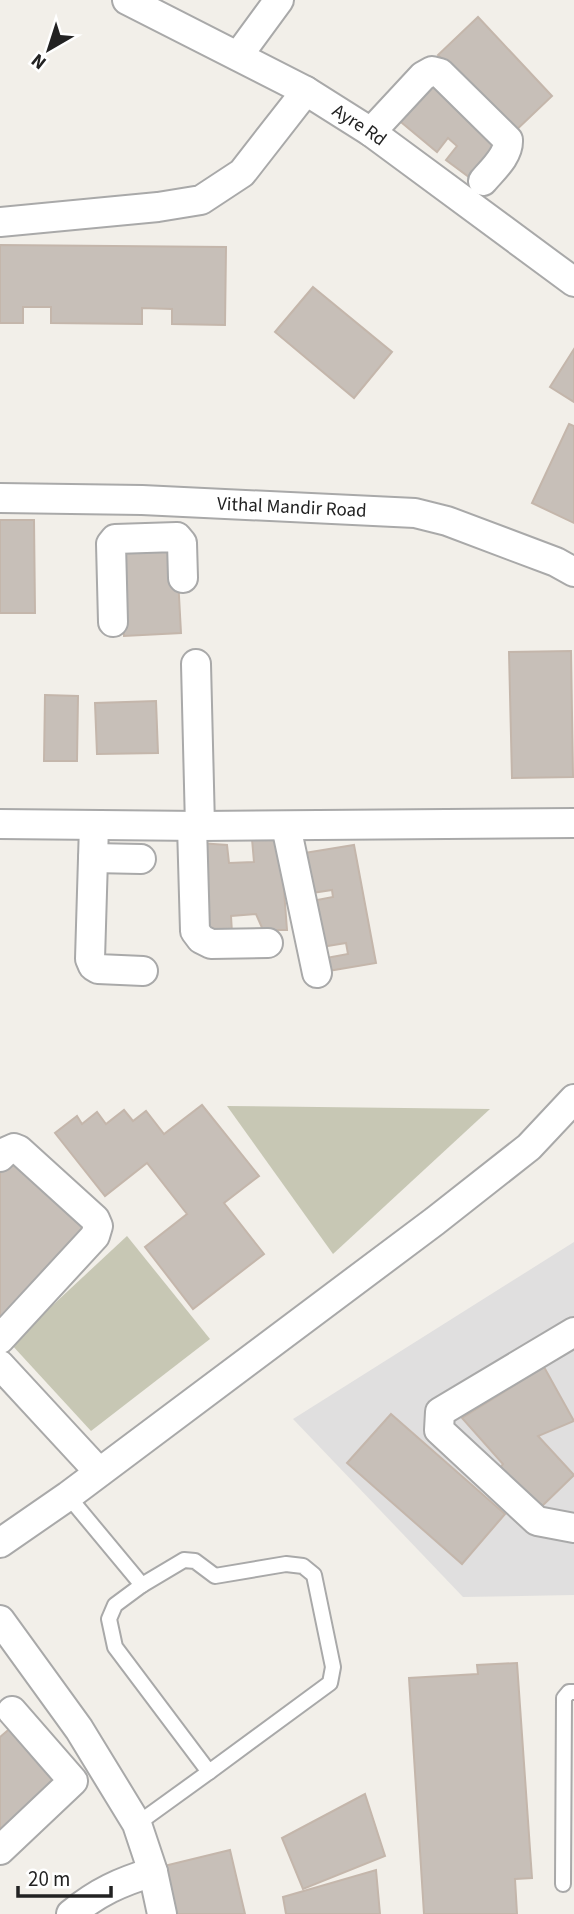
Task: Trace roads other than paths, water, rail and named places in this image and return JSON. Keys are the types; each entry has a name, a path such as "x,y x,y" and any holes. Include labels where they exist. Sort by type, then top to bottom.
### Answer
{"street":[{"name":"Ayre Rd","path":"127,0 306,91 371,132 574,282"},
{"path":"238,56 279,0"},
{"path":"371,132 423,76 432,71 440,73 508,140 509,147 483,181"},
{"path":"0,222 158,207 201,200 242,173 306,91"},
{"name":"Vithal Mandir Road","path":"0,498 142,500 415,513 447,521 556,562 574,572"},
{"path":"142,500 143,538"},
{"path":"113,622 111,544 118,538 177,537 182,543 183,578"},
{"path":"196,664 195,931 201,939 211,944 268,943"},
{"path":"0,824 196,826 574,823"},
{"path":"94,825 90,959 98,969 143,971"},
{"path":"286,825 317,973"},
{"path":"93,858 141,859"},
{"path":"0,1543 68,1496 436,1222 529,1147 574,1099"},
{"path":"0,1157 14,1148 19,1150 95,1219 99,1226 95,1236 0,1339"},
{"path":"574,1332 440,1412 439,1430 537,1521 574,1528"},
{"path":"0,1365 99,1472"},
{"path":"0,1620 79,1729 137,1824 153,1872 162,1914"},
{"path":"0,1850 73,1781 6,1717 44,1681"},
{"path":"71,1914 121,1881 153,1872"}],"lane":[{"path":"68,1496 142,1585"},
{"path":"137,1824 209,1772 330,1683 333,1667 314,1575 303,1566 286,1564 215,1576 195,1561 184,1560 114,1605 109,1619 115,1647 209,1772"},
{"path":"563,1884 569,1750 564,1699 569,1692 574,1692"}]}
